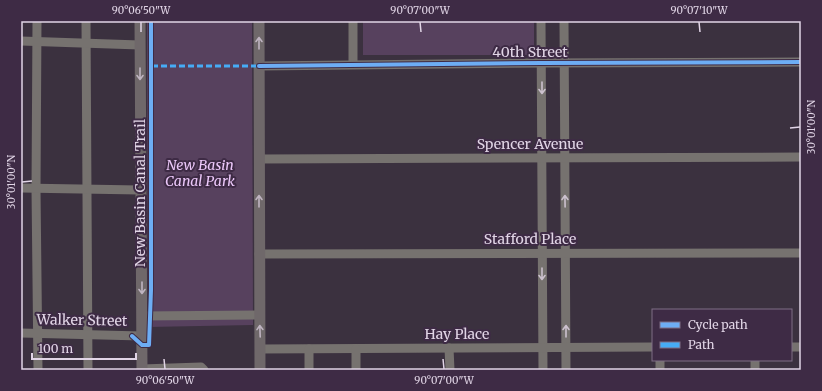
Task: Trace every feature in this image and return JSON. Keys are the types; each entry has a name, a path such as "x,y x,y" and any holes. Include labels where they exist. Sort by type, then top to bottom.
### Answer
{"main road":[{"path":"140,21 142,369"},
{"path":"259,21 260,370"}],"street":[{"path":"37,21 36,188 38,370"},
{"path":"86,21 88,370"},
{"path":"353,21 354,64"},
{"path":"542,21 543,370"},
{"path":"564,21 566,370"},
{"path":"21,41 140,45"},
{"name":"40th Street","path":"259,66 354,64 801,62"},
{"name":"Spencer Avenue","path":"260,159 801,157"},
{"path":"21,188 140,190"},
{"name":"Stafford Place","path":"259,254 801,253"},
{"path":"142,316 259,315"},
{"name":"Walker Street","path":"21,333 142,336"},
{"name":"Hay Place","path":"260,349 652,347"},
{"path":"450,348 450,370"},
{"path":"309,349 309,370"},
{"path":"356,349 356,370"},
{"path":"142,369 201,367 204,370"}],"green space":[{"name":"New Basin Canal Park","path":"147,21 252,21 253,325 148,327"},
{"path":"363,21 534,21 534,55 363,55"}],"marked path":[{"path":"152,66 259,66"}],"cycle path":[{"name":"New Basin Canal Trail","path":"132,336 142,345 149,345 151,290 151,21"},
{"path":"259,66 801,62"}]}
